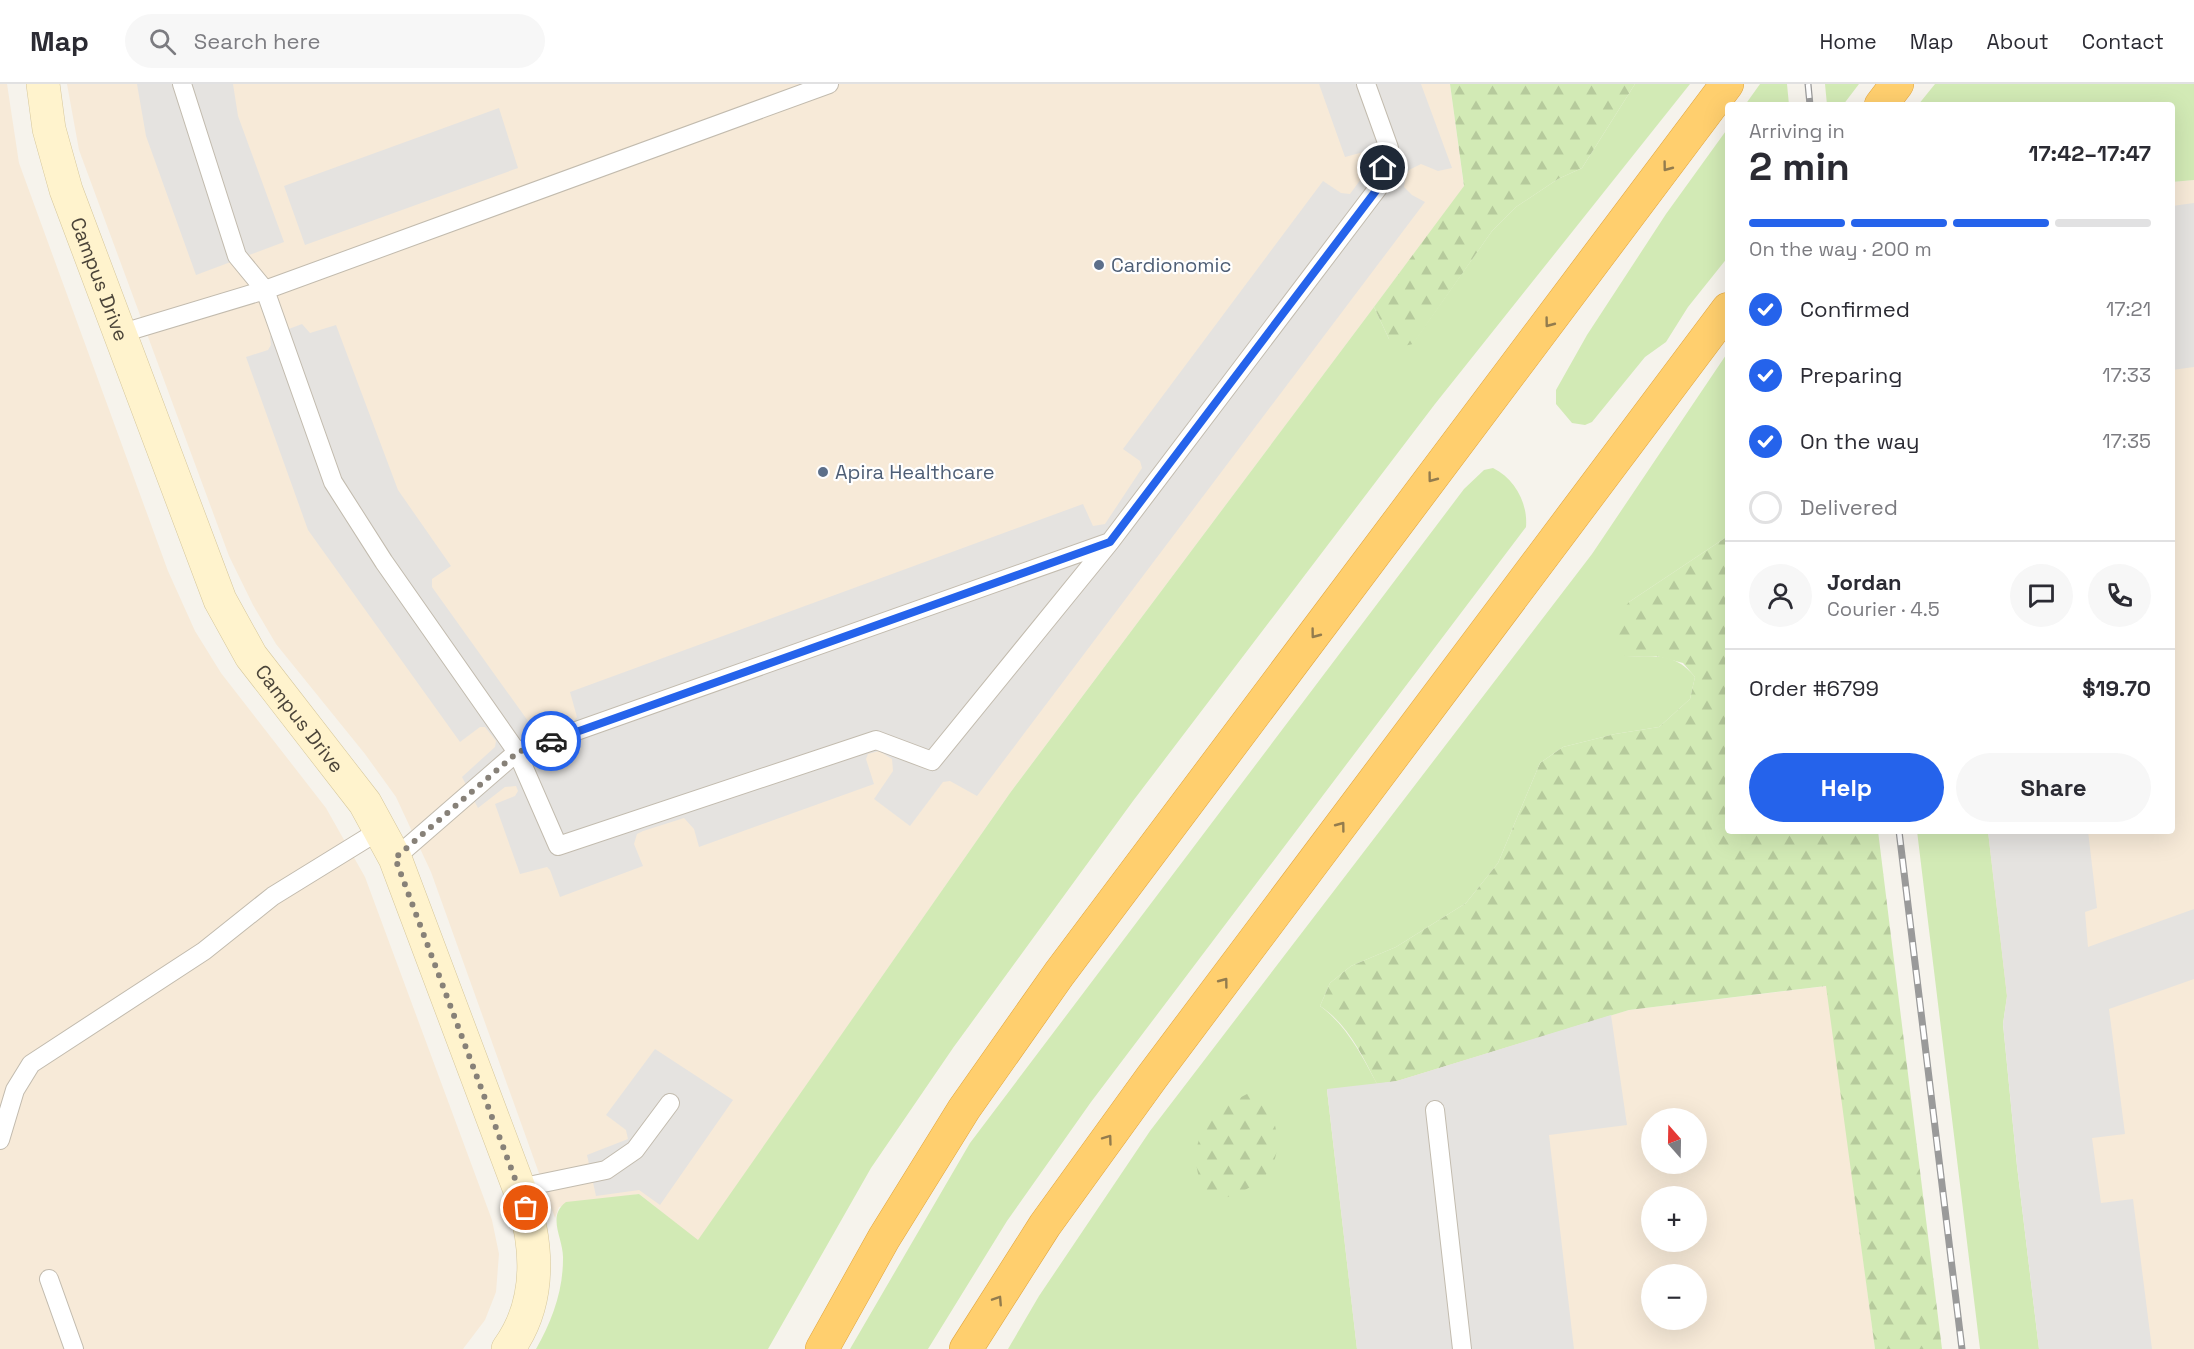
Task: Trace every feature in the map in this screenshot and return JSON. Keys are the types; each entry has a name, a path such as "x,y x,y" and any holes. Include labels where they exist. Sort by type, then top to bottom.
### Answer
{"highway":[{"path":"822,1349 884,1238 964,1108 1059,974 1727,84"},
{"path":"1883,102 1897,84"},
{"path":"966,1349 1045,1226 1152,1077 1719,321"}],"street":[{"name":"Campus Drive","path":"43,84 49,129 66,190 219,600 251,656 326,749 365,803 388,844 519,1188 535,1244 534,1280 526,1314 508,1349"}],"lane":[{"path":"182,84 237,256 265,290 333,482 384,562 518,752 558,846 876,740 932,760 1110,542 1378,188 1389,148 1366,84"},
{"path":"119,334 265,290 829,84"},
{"path":"0,1140 15,1090 31,1064 195,957 273,896 388,844 518,752 1110,542"},
{"path":"519,1188 606,1170 635,1150 670,1103"},
{"path":"1435,1110 1462,1349"},
{"path":"49,1279 74,1349"}],"shaded area":[{"path":"0,84 7,84 19,163 168,571 195,631 221,673 326,808 365,877 492,1220 499,1254 496,1292 485,1320 463,1349 0,1349"},
{"path":"67,84 1450,84 1464,187 1010,793 698,1241 639,1194 559,1207 555,1218 431,872 396,797 365,754 276,644 253,605 229,556 79,150"},
{"path":"137,84 233,84 238,116 284,242 196,275 146,136"},
{"path":"1319,84 1421,84 1452,168 1438,171 1421,164 1409,170 1404,187 1412,195 1425,202 977,796 950,781 943,782 910,826 874,799 893,771 892,759 879,751 868,754 866,759 874,784 699,847 694,829 684,818 643,831 637,834 634,844 643,866 560,897 547,867 520,874 495,804 515,796 518,791 516,786 505,787 478,808 462,777 495,747 496,741 485,727 480,727 460,742 308,530 246,357 268,350 271,345 270,336 302,324 310,333 336,325 398,490 451,566 432,579 432,587 533,728 542,732 573,722 577,717 570,692 1083,504 1093,526 1105,524 1142,468 1140,461 1123,449 1323,181 1341,193 1350,194 1374,161 1373,154 1367,151 1345,157"},
{"path":"499,108 518,168 305,245 284,186"},
{"path":"2194,180 2194,1349 2039,1349 1988,834 2175,834 2175,182"},
{"path":"2194,203 2194,367 2175,370 2175,206"},
{"path":"1988,834 2088,834 2097,908 2085,912 2088,947 2194,909 2194,979 2109,1009 2125,1134 2092,1138 2101,1203 2133,1199 2152,1349 2039,1349 2003,1024 2007,996"},
{"path":"1827,986 1875,1349 1357,1349 1327,1089 1543,1036 1629,1010"},
{"path":"1611,1015 1627,1125 1549,1135 1574,1349 1357,1349 1327,1089 1397,1081"},
{"path":"655,1049 733,1100 660,1205 639,1190 596,1196 587,1155 628,1139 626,1130 606,1115"}],"green space":[{"path":"1450,84 1635,84 1582,168 1558,179 1516,207 1492,231 1413,344 1399,347 1389,339 1374,307 1464,186"},
{"path":"1635,84 1690,84 1435,404 1133,801 953,1048 871,1168 768,1349 536,1349 552,1317 561,1283 563,1251 557,1229 557,1214 560,1208 566,1202 639,1194 698,1240 1010,793 1374,307 1389,339 1413,343 1492,231 1516,207 1558,179 1582,168"},
{"path":"1760,84 1787,84 1789,102 1747,102"},
{"path":"1825,84 1859,84 1845,102 1827,102"},
{"path":"1935,84 2194,84 2194,180 2175,182 2175,102 1920,102"},
{"path":"1725,132 1725,261 1688,307 1666,342 1645,357 1592,422 1585,425 1572,423 1556,404 1556,390 1587,335 1666,214"},
{"path":"1725,356 1725,538 1629,602 1627,657 1665,658 1688,669 1695,677 1690,699 1659,727 1615,734 1563,747 1540,763 1498,863 1466,903 1396,947 1351,966 1330,983 1320,1006 1346,1032 1377,1084 1327,1090 1357,1349 1008,1349 1039,1296 1150,1131 1592,554"},
{"path":"1493,468 1514,485 1525,509 1526,527 1091,1102 1007,1221 928,1349 850,1349 970,1143 1464,489 1484,470"},
{"path":"1725,538 1725,834 1878,834 1942,1349 1875,1349 1826,986 1629,1010 1397,1081 1377,1084 1360,1051 1346,1031 1330,1013 1320,1006 1330,983 1351,966 1396,947 1466,903 1498,863 1540,763 1563,747 1615,734 1659,727 1690,699 1695,677 1683,663 1656,656 1627,657 1618,651 1612,636 1615,619 1629,602"},
{"path":"1917,834 1988,834 2007,996 2003,1024 2039,1349 1980,1349"},
{"path":"1268,1085 1277,1137 1273,1165 1258,1182 1248,1189 1211,1203 1200,1180 1196,1159 1198,1144 1204,1130 1225,1108 1238,1099"}],"railway":[{"path":"1808,84 1810,102"},
{"path":"1899,834 1962,1349"}],"way so far":[{"path":"526,1208 411,894 395,858 518,752 551,741"}],"place":[{"name":"Cardionomic","path":"1099,265"},
{"name":"Apira Healthcare","path":"823,472"}],"route":[{"path":"551,741 1110,542 1378,188 1383,168"}]}
